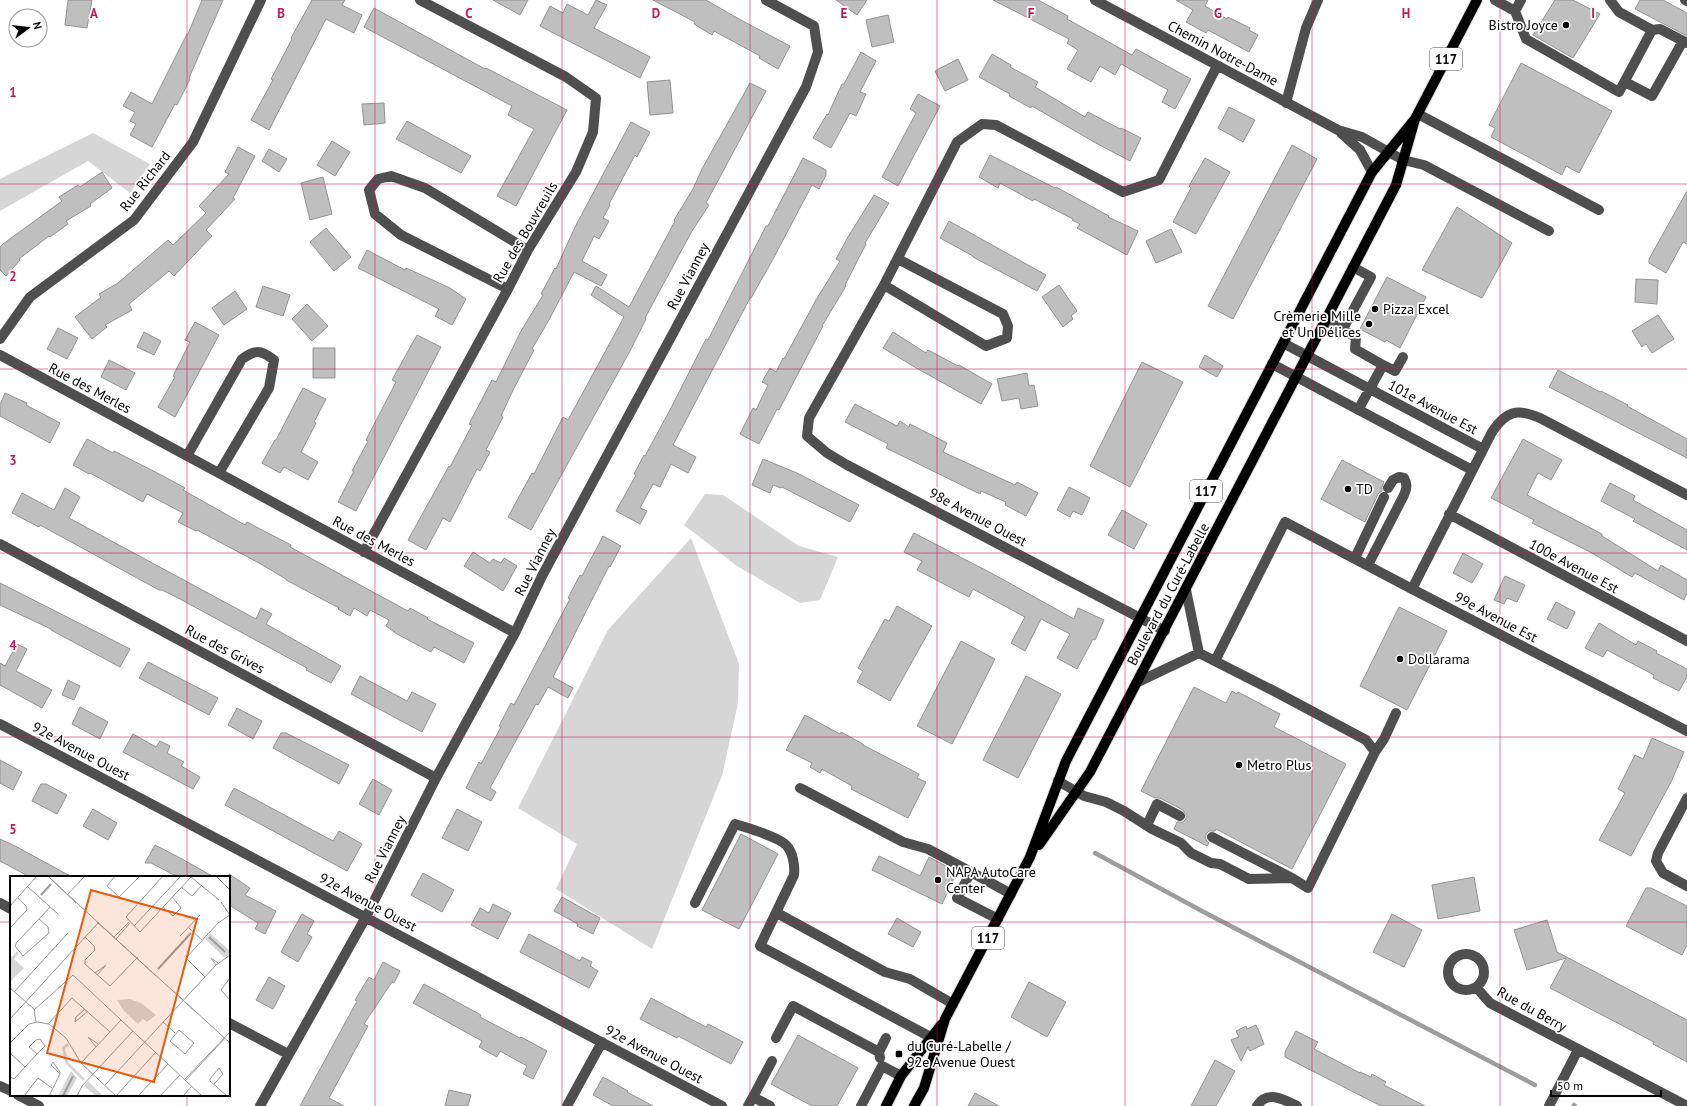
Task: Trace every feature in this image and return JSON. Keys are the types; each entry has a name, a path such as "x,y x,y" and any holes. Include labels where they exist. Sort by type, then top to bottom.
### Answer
{"main road":[{"name":"Boulevard du Curé-Labelle","path":"1030,857 1090,772 1165,631 1306,356 1396,185 1417,116 1477,0"},
{"name":"Boulevard du Curé-Labelle","path":"914,1106 924,1088 935,1040 1030,857 1066,761 1372,172 1417,116"},
{"name":"Boulevard du Curé-Labelle","path":"886,1106 901,1076 935,1040"}],"street":[{"name":"Rue Richard","path":"0,339 30,297 134,220 193,142 261,0"},
{"name":"Rue des Bouvreuils","path":"364,552 528,250 576,172 593,132 596,98 566,77 420,0"},
{"name":"Rue Vianney","path":"260,1106 366,917 436,778 515,633 546,569 806,87 818,52 814,26 766,0"},
{"name":"Chemin Notre-Dame","path":"1095,0 1338,130 1362,137 1403,160 1424,165 1549,231"},
{"path":"1286,103 1306,28 1318,0"},
{"path":"1495,0 1515,11 1526,39 1619,92 1652,30"},
{"path":"1515,11 1521,0"},
{"path":"1612,0 1619,12 1652,30 1660,29 1685,42 1652,96 1625,82"},
{"path":"898,259 1003,314 1008,326 1007,338 986,346 884,285 957,142 982,124 996,125 1123,192 1159,180 1217,66"},
{"path":"1417,116 1598,210"},
{"name":"Chemin Notre-Dame","path":"1338,130 1360,150 1372,172"},
{"path":"508,289 401,235 375,214 369,190 378,179 391,176 426,188 528,250"},
{"path":"1343,329 1371,277 1353,267"},
{"name":"98e Avenue Ouest","path":"884,285 809,418 807,436 827,453 847,465 1165,631"},
{"path":"1325,320 1356,336 1355,349 1395,371 1403,357"},
{"name":"101e Avenue Est","path":"1283,343 1483,449 1492,432 1502,419 1511,414 1524,412 1540,418 1687,495"},
{"path":"187,456 242,359 253,352 265,353 274,360 269,388 219,473"},
{"name":"Rue des Merles","path":"0,355 515,633"},
{"path":"1272,364 1472,470"},
{"path":"1358,410 1383,364"},
{"path":"1412,588 1483,449"},
{"path":"1355,558 1393,480 1402,477 1404,478 1407,484 1404,495 1368,565"},
{"name":"100e Avenue Est","path":"1449,514 1687,641"},
{"name":"99e Avenue Est","path":"1215,661 1285,522 1687,731"},
{"name":"Rue des Grives","path":"0,544 436,778"},
{"path":"1186,590 1199,653"},
{"path":"1199,653 1362,737 1376,752"},
{"path":"1138,682 1199,653"},
{"path":"1212,837 1292,878 1308,888 1396,713"},
{"name":"92e Avenue Ouest","path":"0,724 722,1106"},
{"path":"1058,781 1089,798 1106,802 1124,811 1181,843 1191,853 1211,863 1220,864 1249,879 1292,878"},
{"path":"800,788 903,842 928,849 1011,894"},
{"path":"1687,798 1658,853 1656,861 1663,873 1687,886"},
{"path":"1147,825 1157,804 1180,816"},
{"path":"695,903 735,824 780,840 786,844 790,851 795,868 794,875 760,946 935,1040"},
{"path":"971,872 957,898 998,919"},
{"path":"0,904 10,909"},
{"path":"777,912 885,972 910,978 953,1004"},
{"name":"Rue du Berry","path":"1476,987 1480,994 1490,1003 1687,1106"},
{"path":"776,1038 793,1006 879,1052"},
{"path":"230,1024 288,1054"},
{"path":"861,1106 882,1066 879,1052 886,1038"},
{"path":"567,1106 602,1042"},
{"path":"1549,1106 1578,1050"},
{"path":"770,1106 750,1101 772,1060"},
{"path":"882,1066 901,1076"},
{"path":"0,1086 10,1091"},
{"path":"20,1096 39,1106"},
{"path":"1257,1106 1261,1100 1273,1096 1282,1098 1297,1106"}],"shaded area":[{"path":"93,133 150,164 130,193 88,161 0,211 0,179"},
{"path":"705,494 723,495 799,546 838,557 820,600 800,603 737,566 684,525"},
{"path":"691,538 739,664 738,703 722,776 652,949 556,889 577,844 518,808 608,630"}],"building":[{"path":"68,0 92,0 87,28 65,25"},
{"path":"202,0 223,0 189,78 190,79 177,105 175,104 152,147 130,135 136,124 130,121 135,112 123,106 131,92 152,104 188,34"},
{"path":"312,0 345,0 342,5 362,15 354,33 326,19 269,130 251,120 273,80 271,79 292,39 291,38"},
{"path":"493,0 528,0 520,15"},
{"path":"596,0 607,5 594,28 650,57 640,78 540,26 550,6 563,13 567,4 588,15"},
{"path":"653,0 706,0 790,46 778,69 759,58 760,56 714,31 712,35 694,24 695,22"},
{"path":"836,0 867,0 857,15"},
{"path":"993,0 1038,0 1068,16 1067,19 1132,55 1136,49 1191,79 1175,109 1162,102 1168,90 1121,64 1115,75 1100,66 1091,82 1067,69 1078,50 1067,43 1069,39"},
{"path":"1176,0 1208,0 1205,6 1227,19 1228,17 1250,28 1249,30 1258,35 1249,52 1208,30 1206,33 1186,22 1193,10"},
{"name":"Bistro Joyce","path":"1555,0 1573,0 1600,14 1573,58 1533,35"},
{"path":"1640,0 1663,0 1687,13 1687,36 1635,9"},
{"path":"374,8 485,69 486,68 567,110 516,206 497,196 534,129 508,115 512,106 364,27"},
{"path":"888,15 894,42 872,47 866,20"},
{"path":"861,52 876,61 860,92 866,94 856,116 850,113 831,148 813,138 827,114 828,115 842,84 844,84"},
{"path":"992,54 1011,65 1010,67 1038,82 1035,87 1085,117 1088,112 1141,138 1130,161 1032,106 1031,108 1009,96 1010,94 979,77"},
{"path":"958,59 968,80 945,91 935,71"},
{"path":"1521,63 1612,111 1579,173 1566,166 1562,175 1491,137 1495,128 1489,125"},
{"path":"670,80 673,113 650,115 647,82"},
{"path":"750,83 766,91 706,203 709,205 692,231 645,318 646,319 630,351 531,530 508,517 532,473 534,474 563,417 568,420 624,317 591,295 596,286 629,307 675,221 674,220 693,189 702,169"},
{"path":"918,94 940,106 898,186 882,177 916,113 910,109"},
{"path":"384,103 385,123 364,125 362,104"},
{"path":"1229,107 1255,120 1243,142 1218,128"},
{"path":"407,121 471,156 461,173 396,139"},
{"path":"631,122 650,132 637,157 635,155 609,204 610,205 603,218 609,221 599,239 594,236 582,261 607,275 601,286 574,272 532,349 534,350 513,390 501,416 503,417 486,450 490,452 480,471 477,469 450,522 443,518 426,550 408,540 449,466 450,467 472,425 469,424 492,380 496,382 521,331 543,295 541,294 555,268 556,269 575,227"},
{"path":"332,141 350,152 335,176 317,165"},
{"path":"1292,145 1317,159 1233,319 1208,306"},
{"path":"238,147 255,156 233,198 235,199 206,230 212,236 174,276 169,271 129,304 132,310 105,325 107,327 92,339 75,317 101,297 99,294 118,283 168,240 173,245 206,213 199,206 229,174 225,172"},
{"path":"269,149 287,159 279,172 262,161"},
{"path":"990,155 1055,188 1056,187 1109,216 1108,217 1138,231 1127,255 1077,228 1080,224 1072,220 1073,219 1034,199 1033,201 1000,183 998,188 979,177"},
{"path":"803,158 826,170 826,175 819,189 812,185 772,261 750,298 673,445 696,457 688,473 671,464 660,487 653,484 640,508 647,511 640,524 616,511 636,475 634,474 644,455 645,456 671,408 706,339 708,340 766,226 768,226"},
{"path":"1205,158 1230,172 1196,234 1173,222 1191,188 1189,186"},
{"path":"102,172 112,188 90,204 91,206 66,221 68,224 50,237 49,236 19,259 20,260 6,276 0,270 0,247 62,201 59,197 78,185 80,187"},
{"path":"323,177 332,214 310,220 301,183"},
{"path":"1687,191 1687,244 1683,242 1666,273 1649,263 1649,259"},
{"path":"874,195 889,203 865,243 866,244 845,285 846,286 822,326 779,410 777,409 759,444 740,434 753,408 756,410 768,385 762,382 770,368 776,372 783,358 784,359 816,300 840,261 836,259 848,237"},
{"path":"1457,207 1512,243 1482,298 1422,270"},
{"path":"949,221 1046,275 1037,291 940,238"},
{"path":"326,228 351,257 334,271 310,242"},
{"path":"1171,229 1182,252 1156,263 1146,241"},
{"path":"367,250 405,270 406,268 450,288 466,299 452,325 435,316 439,309 358,268"},
{"path":"1387,277 1426,297 1400,348 1386,340 1385,342 1360,329"},
{"path":"1636,279 1658,280 1657,304 1635,302"},
{"path":"1059,285 1077,311 1071,316 1073,319 1063,327 1042,297"},
{"path":"263,286 290,295 283,316 256,307"},
{"path":"235,291 247,309 224,325 212,308"},
{"path":"307,304 328,326 312,341 292,319"},
{"path":"1658,315 1674,339 1652,353 1646,344 1642,347 1632,331"},
{"path":"195,322 219,335 175,417 158,407 175,377 173,376 190,342 185,340"},
{"path":"58,328 78,338 67,359 47,349"},
{"path":"144,332 161,341 154,355 137,347"},
{"path":"893,332 926,353 928,350 958,366 959,365 992,384 981,404 883,348"},
{"path":"417,335 441,347 356,511 338,502 368,441 366,440 396,382 392,380"},
{"path":"313,348 335,348 335,378 313,378"},
{"path":"1205,355 1223,366 1217,377 1199,367"},
{"path":"109,360 135,373 126,390 101,377"},
{"path":"1142,362 1183,382 1130,487 1090,466"},
{"path":"1558,370 1628,405 1627,406 1687,439 1687,458 1549,387"},
{"path":"1027,373 1029,386 1034,385 1038,406 1021,409 1019,398 1002,401 997,379"},
{"path":"303,388 326,399 301,452 318,462 308,480 284,467 280,473 262,463 276,440"},
{"path":"5,393 27,403 26,405 60,423 50,443 0,416 0,405"},
{"path":"855,404 897,426 900,421 909,427 910,424 947,443 943,452 1015,485 1017,482 1038,493 1026,516 1005,505 1006,502 981,491 980,494 886,448 888,444 845,422"},
{"path":"87,439 165,477 185,488 183,490 245,525 247,522 408,611 410,608 428,618 427,619 474,643 464,663 434,647 431,652 397,634 386,626 389,620 370,610 367,616 354,608 350,616 338,609 339,608 286,580 259,563 197,530 196,531 178,522 183,513 147,494 143,502 73,465"},
{"path":"1523,439 1562,460 1551,480 1538,473 1527,495 1602,534 1602,536 1658,571 1661,565 1687,580 1687,593 1684,600 1635,573 1632,577 1592,553 1532,523 1534,520 1491,498"},
{"path":"763,459 797,473 859,505 850,522 782,487 773,485 770,493 752,485"},
{"path":"1342,460 1384,482 1382,491 1378,494 1365,522 1321,499"},
{"path":"1610,483 1635,496 1633,500 1687,530 1687,550 1633,521 1635,519 1601,501"},
{"path":"1069,487 1090,498 1082,515 1073,511 1070,517 1057,510"},
{"path":"65,488 80,497 69,518 256,619 261,608 272,614 266,624 341,666 331,683 306,670 307,668 180,599 159,590 40,525 39,527 12,513 22,493 54,510"},
{"path":"1122,510 1147,524 1134,549 1108,535"},
{"path":"914,533 993,574 1074,619 1078,608 1104,620 1095,640 1093,639 1077,669 1057,658 1070,634 1041,619 1025,651 1011,643 1025,617 973,589 969,597 917,570 922,561 904,552"},
{"path":"603,536 621,546 610,567 609,566 553,677 573,688 568,698 548,687 538,705 536,704 490,788 496,792 491,801 466,788 479,762 481,764 501,727 499,726 511,703 514,705 570,599 568,598 580,575 582,576"},
{"path":"473,552 490,563 493,559 501,563 504,558 517,566 503,591 464,566"},
{"path":"1463,553 1483,564 1472,583 1453,573"},
{"path":"1505,576 1525,585 1517,602 1507,598 1504,604 1494,600"},
{"path":"0,583 130,649 120,667 51,629 0,605"},
{"path":"1556,602 1575,612 1567,629 1547,619"},
{"path":"897,606 932,626 890,701 857,682 863,671 858,668 885,619 889,621"},
{"path":"1399,607 1447,631 1407,710 1360,686"},
{"path":"1599,623 1636,645 1638,641 1657,651 1656,653 1687,669 1687,677 1679,691 1653,678 1654,675 1607,650 1603,657 1585,648"},
{"path":"961,641 995,659 952,744 917,726"},
{"path":"17,644 27,649 16,671 52,690 42,708 0,685 0,663 5,666"},
{"path":"148,662 218,698 209,715 139,678"},
{"path":"360,676 407,701 412,692 436,704 422,732 351,694"},
{"path":"1026,676 1061,694 1018,778 983,760"},
{"path":"68,680 80,686 74,700 62,695"},
{"path":"1194,687 1226,703 1232,691 1237,694 1238,692 1280,714 1274,727 1346,764 1292,869 1216,829 1215,831 1209,831 1206,834 1206,840 1209,843 1207,846 1174,829 1177,822 1183,822 1186,819 1186,815 1183,810 1160,798 1155,798 1141,791"},
{"path":"80,707 108,722 100,739 72,724"},
{"path":"237,708 262,721 253,739 228,725"},
{"path":"805,715 840,734 841,732 919,774 917,778 926,782 908,818 851,789 852,786 822,769 820,773 810,767 812,763 786,750"},
{"path":"281,733 286,733 349,765 339,784 273,748"},
{"path":"133,734 156,747 160,741 170,746 167,753 184,762 181,766 200,777 193,789 123,752"},
{"path":"1652,738 1684,752 1671,782 1631,856 1599,840 1625,793 1618,789 1635,755 1643,759"},
{"path":"0,760 22,772 13,790 0,783"},
{"path":"373,779 392,790 379,815 359,804"},
{"path":"41,784 46,784 67,795 57,814 32,801"},
{"path":"234,788 333,841 339,831 362,844 347,871 225,805"},
{"path":"93,809 117,823 108,840 83,826"},
{"path":"457,809 482,822 468,851 442,838"},
{"path":"741,834 778,854 739,929 702,910"},
{"path":"0,839 70,876 28,876 0,861"},
{"path":"155,845 212,876 176,876 151,863 145,863"},
{"path":"879,856 920,876 929,857 957,872 942,904 872,870"},
{"path":"423,873 454,890 442,912 411,895"},
{"path":"229,874 250,888 245,895 276,911 265,934 255,929 258,923 230,906"},
{"path":"1474,877 1480,911 1438,919 1432,885"},
{"path":"1646,888 1651,888 1687,906 1687,945 1682,955 1626,926"},
{"path":"562,897 600,918 593,934 577,926 578,924 554,911"},
{"path":"493,904 511,913 498,939 471,925 480,908 489,913"},
{"path":"302,914 314,921 307,934 312,937 298,962 281,952"},
{"path":"1392,914 1422,930 1404,967 1373,952"},
{"path":"897,918 921,932 913,947 888,934"},
{"path":"1547,920 1557,952 1687,1020 1687,1062 1653,1044 1654,1042 1550,988 1566,958 1527,970 1514,930"},
{"path":"529,934 580,961 582,957 592,962 590,966 598,971 589,988 520,952"},
{"path":"383,962 400,971 394,983 392,982 364,1024 368,1026 329,1098 344,1106 300,1106 357,1001 355,1000 369,977 374,980"},
{"path":"269,977 285,986 273,1009 256,1000"},
{"path":"1029,982 1066,1002 1047,1037 1011,1017"},
{"path":"424,984 481,1015 480,1017 547,1051 533,1079 523,1074 527,1066 500,1051 497,1057 479,1047 482,1041 413,1003"},
{"path":"651,998 706,1027 708,1024 743,1042 731,1064 678,1036 677,1038 640,1019"},
{"path":"1256,1025 1264,1044 1250,1051 1248,1047 1241,1061 1231,1040 1239,1037 1236,1031 1246,1026 1247,1029"},
{"path":"1296,1031 1318,1042 1314,1049 1360,1073 1371,1077 1372,1074 1386,1082 1384,1085 1425,1106 1381,1106 1285,1057 1285,1052"},
{"path":"798,1035 858,1068 837,1106 812,1106 771,1084"},
{"path":"1215,1060 1235,1071 1216,1106 1191,1106"},
{"path":"603,1077 653,1106 613,1106 593,1095"},
{"path":"449,1090 471,1095 468,1106 445,1106"},
{"path":"975,1093 999,1106 968,1106"}],"waterway":[{"path":"1095,853 1200,910 1535,1085"}],"place":[{"name":"Bistro Joyce","path":"1566,25"},
{"name":"Pizza Excel","path":"1375,309"},
{"name":"Crèmerie Mille et Un Délices","path":"1369,324"},
{"name":"TD","path":"1348,489"},
{"name":"Dollarama","path":"1400,659"},
{"name":"Metro Plus","path":"1239,765"},
{"name":"NAPA AutoCare Center","path":"938,880"},
{"name":"du Curé-Labelle / 92e Avenue Ouest","path":"899,1054"}]}
